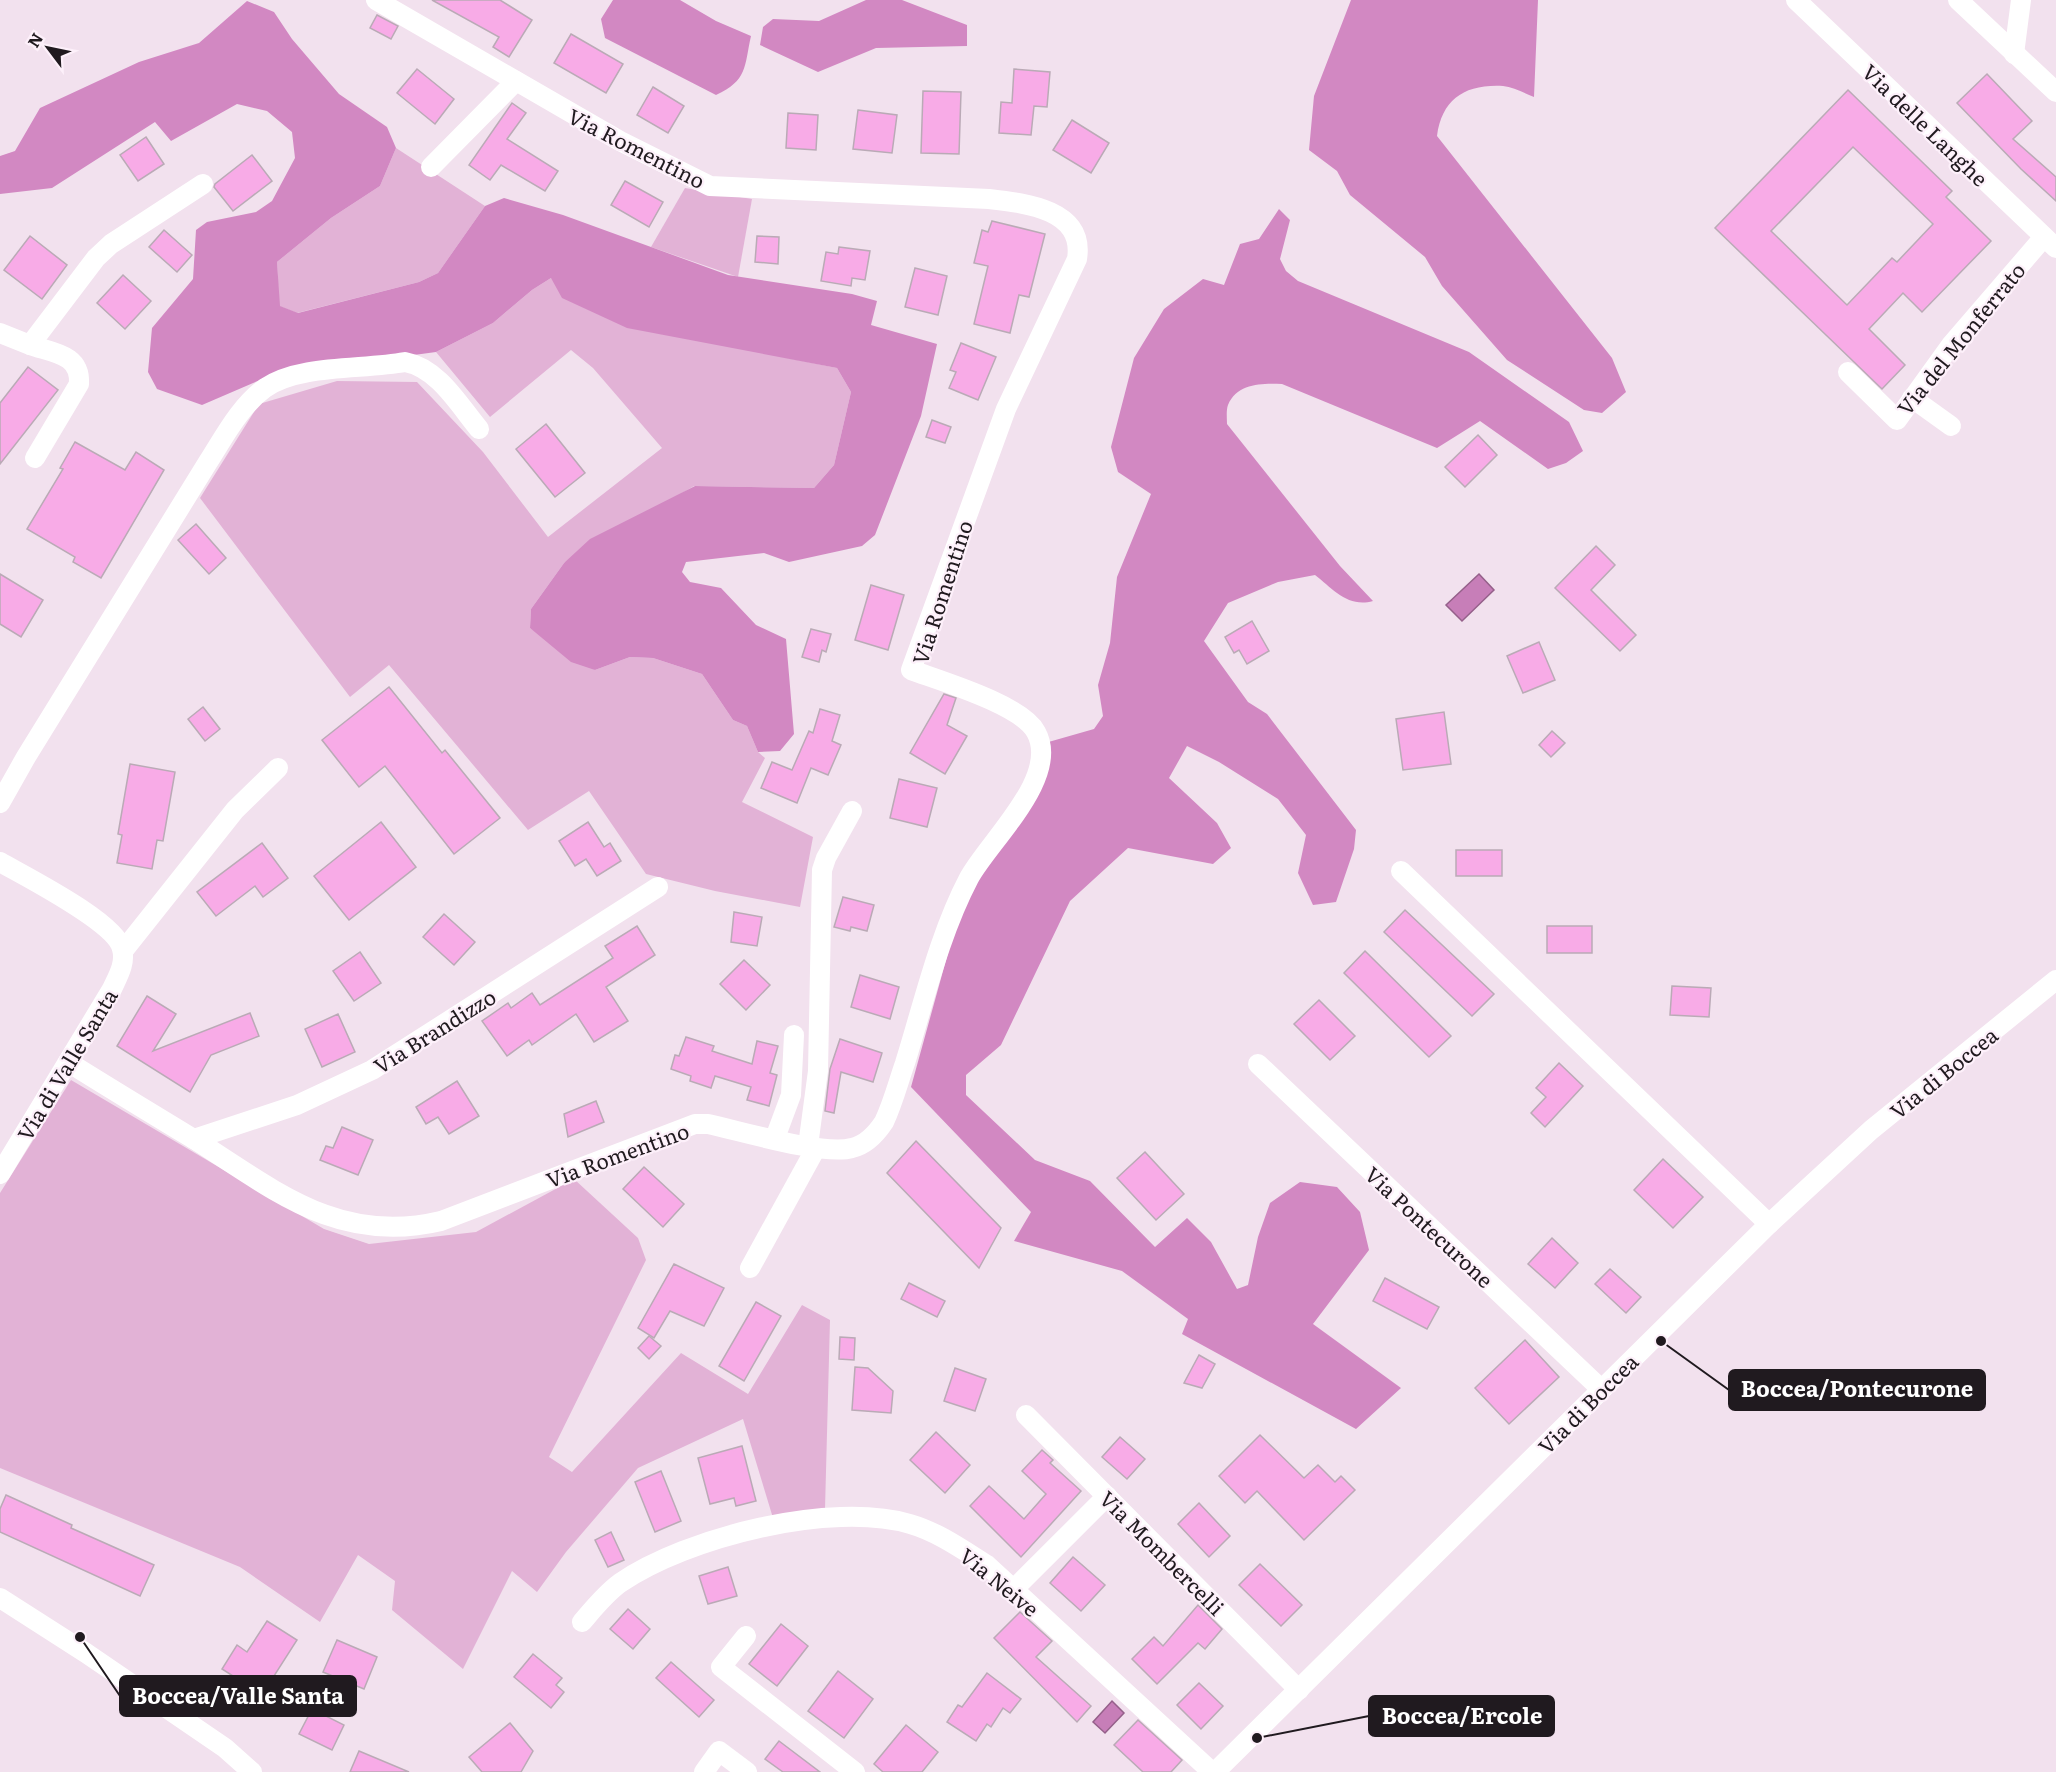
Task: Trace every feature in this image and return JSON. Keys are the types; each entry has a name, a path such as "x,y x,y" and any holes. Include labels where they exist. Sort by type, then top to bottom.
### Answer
{"street":[{"name":"Via Romentino","path":"68,1062 313,1211 378,1228 423,1225 441,1221 687,1125 708,1124 812,1147 839,1150 853,1148 875,1135 884,1122 960,896 986,851 1024,802 1039,767 1040,741 1030,724 994,701 911,670 996,434 1074,268 1079,250 1078,240 1067,223 1030,204 710,186 620,141 376,0"},
{"name":"Via delle Langhe","path":"1796,0 2050,243"},
{"path":"1958,0 2056,92"},
{"path":"2014,54 2021,0"},
{"path":"431,166 516,81"},
{"path":"30,345 96,258 111,244 203,184"},
{"name":"Via del Monferrato","path":"1848,372 1897,420 1964,329 2050,243"},
{"path":"0,333 69,359 78,368 79,384 35,458"},
{"path":"0,803 26,757 234,421 265,388 294,375 405,362 434,375 479,429"},
{"path":"1912,398 1951,426"},
{"path":"123,951 235,810 279,768"},
{"path":"750,1268 812,1147 818,1071 822,870 829,851 852,811"},
{"path":"0,862 62,897 108,930 120,942 123,951"},
{"path":"1401,872 1769,1224"},
{"name":"Via Brandizzo","path":"194,1139 297,1106 372,1070 658,886"},
{"name":"Via di Valle Santa","path":"0,1174 112,988 121,968 123,951"},
{"name":"Via di Boccea","path":"1213,1772 1299,1690 1769,1224 1872,1130 2056,980"},
{"path":"775,1138 791,1095 794,1035"},
{"name":"Via Pontecurone","path":"1258,1064 1601,1389"},
{"name":"Via Mombercelli","path":"1026,1415 1299,1690"},
{"path":"1013,1590 1107,1496"},
{"name":"Via Neive","path":"582,1622 618,1584 679,1553 741,1532 822,1518 861,1516 910,1524 951,1542 987,1565 1213,1772"},
{"path":"0,1598 96,1659 225,1748 252,1772"},
{"path":"746,1636 722,1667 855,1772"},
{"path":"704,1772 719,1751 747,1772"}],"shaded area":[{"path":"613,0 680,0 716,21 751,36 743,72 734,84 716,95 605,38 601,19"},
{"path":"866,0 902,0 967,25 967,46 876,48 818,72 760,45 763,27 773,19 819,21"},
{"path":"1351,0 1538,0 1534,97 1503,86 1489,86 1467,91 1450,103 1444,112 1437,136 1612,358 1626,392 1602,413 1584,410 1507,360 1442,286 1425,257 1350,195 1337,171 1309,150 1314,96"},
{"path":"247,1 274,12 292,39 339,94 387,127 396,148 380,186 331,218 277,262 280,306 298,313 419,282 438,273 485,206 504,198 563,215 728,275 852,294 877,301 871,325 937,344 921,416 875,535 862,546 789,562 764,553 686,562 682,572 690,582 721,588 756,625 786,639 794,734 780,751 758,752 747,726 733,720 702,674 653,658 630,657 595,670 571,662 530,628 531,609 564,563 590,539 695,486 814,488 834,465 851,392 837,368 627,328 562,298 551,278 532,290 493,323 436,352 274,374 202,405 157,389 148,372 152,328 193,279 196,230 207,222 256,212 272,201 295,158 292,132 267,111 237,104 171,141 155,122 52,188 0,194 0,156 15,151 40,108 139,62 199,43"},
{"path":"396,148 485,206 438,273 419,282 297,313 279,306 277,262 331,218 380,186"},
{"path":"685,188 752,199 738,277 651,247"},
{"path":"1279,209 1290,220 1280,259 1286,271 1298,281 1469,352 1569,422 1583,451 1566,463 1548,469 1480,421 1437,448 1282,384 1251,386 1244,388 1232,398 1227,407 1227,424 1340,566 1373,601 1348,600 1315,575 1278,582 1228,603 1204,641 1248,702 1267,714 1356,830 1354,849 1336,902 1313,905 1298,873 1306,835 1278,799 1219,762 1187,746 1169,778 1217,823 1231,848 1213,864 1128,848 1070,901 1001,1045 966,1075 966,1095 1035,1160 1090,1181 1155,1247 1187,1218 1211,1242 1237,1289 1248,1285 1258,1237 1270,1203 1300,1182 1337,1187 1360,1212 1369,1250 1313,1324 1401,1388 1356,1429 1182,1334 1188,1319 1122,1271 1014,1241 1031,1212 911,1087 956,924 1045,743 1094,729 1103,716 1098,685 1110,643 1117,577 1151,494 1118,472 1111,447 1134,358 1164,309 1203,279 1224,285 1240,244 1259,239"},
{"path":"551,278 754,351 837,368 851,392 834,465 814,488 694,486 564,563 531,609 530,628 595,670 630,657 653,658 702,674 733,720 747,726 758,752 765,758 742,802 813,837 800,907 715,891 646,874 589,791 528,830 389,665 350,697 200,498 259,404 337,381 417,382 483,452 548,537 662,448 593,368 571,350 490,417 436,352 493,323 532,290"},
{"path":"1479,574 1494,590 1462,621 1446,605"},
{"path":"71,1080 324,1229 369,1244 476,1232 574,1179 638,1238 646,1260 549,1457 572,1472 681,1353 748,1394 802,1305 830,1320 825,1509 773,1518 743,1419 638,1468 566,1552 537,1592 512,1571 463,1669 392,1610 395,1581 358,1555 320,1622 240,1567 0,1468 0,1193"},
{"path":"1112,1701 1124,1713 1105,1733 1093,1722"}],"building":[{"path":"432,0 500,0 532,20 509,57 493,47 499,37"},
{"path":"377,15 398,26 391,39 370,28"},
{"path":"571,34 623,64 606,93 554,63"},
{"path":"417,69 454,99 435,124 397,93"},
{"path":"1014,69 1050,72 1047,107 1034,106 1031,135 999,133 1001,102 1012,103"},
{"path":"1987,74 2032,121 2013,139 2056,177 2056,201 2021,169 1957,103"},
{"path":"653,87 684,106 668,133 637,115"},
{"path":"1848,90 1952,191 1946,197 1991,241 1922,312 1903,293 1869,329 1905,365 1882,389 1715,228","holes":["1853,147 1933,224 1897,262 1892,258 1847,305 1771,231"]},
{"path":"923,91 961,92 959,154 921,153"},
{"path":"512,103 526,113 507,139 558,171 545,191 501,165 490,180 469,165"},
{"path":"858,110 897,115 892,153 853,149"},
{"path":"788,113 818,115 816,150 786,148"},
{"path":"1072,120 1109,143 1091,173 1053,150"},
{"path":"146,137 164,164 138,181 120,155"},
{"path":"252,155 272,181 233,211 214,187 215,184"},
{"path":"625,181 663,202 649,227 611,205"},
{"path":"992,221 1045,234 1029,297 1019,295 1010,333 974,324 988,266 974,263 982,230 988,232"},
{"path":"164,230 192,255 177,272 149,247"},
{"path":"30,236 67,265 42,299 4,270"},
{"path":"757,236 779,237 778,264 755,262"},
{"path":"839,247 870,251 865,280 852,278 851,286 821,281 826,252 838,254"},
{"path":"915,268 947,276 938,315 905,307"},
{"path":"123,275 151,301 125,329 97,303"},
{"path":"961,343 996,357 978,400 949,388 956,372 950,370"},
{"path":"28,367 58,390 0,464 0,403"},
{"path":"932,420 951,427 945,443 926,437"},
{"path":"546,424 585,473 555,497 516,449"},
{"path":"1478,435 1497,455 1465,487 1445,467"},
{"path":"75,442 125,470 136,452 164,470 101,578 73,562 75,557 27,529 63,469 60,468"},
{"path":"196,524 226,558 209,574 178,540"},
{"path":"1596,546 1615,565 1591,590 1636,635 1620,651 1555,588"},
{"path":"0,574 43,600 21,637 0,624"},
{"path":"871,585 904,595 888,650 855,640"},
{"path":"1252,621 1269,651 1247,664 1239,650 1234,653 1225,637"},
{"path":"811,629 831,634 826,652 822,650 819,662 802,657"},
{"path":"1539,642 1555,680 1523,693 1507,656"},
{"path":"389,687 442,753 445,750 500,818 454,854 385,766 359,787 322,740"},
{"path":"944,694 956,698 947,725 967,736 945,774 910,753"},
{"path":"203,707 220,729 205,741 188,719"},
{"path":"820,709 840,715 832,741 841,745 828,775 811,768 797,803 761,788 772,762 792,770 809,731 813,733"},
{"path":"1444,712 1451,764 1403,770 1396,719"},
{"path":"1552,731 1565,743 1551,757 1539,745"},
{"path":"130,764 175,772 163,841 157,840 152,869 117,863 122,835 118,834"},
{"path":"899,779 937,788 927,827 890,818"},
{"path":"381,822 416,867 349,920 314,876"},
{"path":"588,822 604,847 610,843 621,861 597,876 586,859 575,866 559,841"},
{"path":"262,843 288,878 263,897 255,886 216,916 197,892"},
{"path":"1456,850 1502,850 1502,876 1456,876"},
{"path":"843,897 874,905 867,931 851,927 850,931 834,927"},
{"path":"1405,910 1494,994 1472,1016 1384,932"},
{"path":"734,912 762,917 757,946 731,942"},
{"path":"444,914 475,942 454,965 423,937"},
{"path":"637,926 655,955 606,987 628,1021 594,1042 576,1014 532,1045 529,1040 507,1056 482,1021 508,1003 511,1008 532,993 540,1005 613,958 605,946"},
{"path":"1547,926 1592,926 1592,953 1547,953"},
{"path":"1365,951 1451,1036 1429,1057 1344,973"},
{"path":"360,952 381,983 354,1001 333,971"},
{"path":"744,960 770,985 746,1010 720,984"},
{"path":"860,975 899,987 890,1019 851,1007"},
{"path":"1672,986 1711,988 1709,1017 1670,1015"},
{"path":"147,996 176,1014 153,1051 250,1013 259,1036 211,1055 190,1092 117,1046"},
{"path":"1319,1000 1355,1036 1330,1060 1294,1024"},
{"path":"338,1014 355,1052 322,1067 305,1029"},
{"path":"686,1037 714,1046 712,1051 752,1064 757,1041 778,1046 770,1073 777,1075 769,1106 747,1100 751,1087 715,1076 711,1088 690,1081 691,1076 671,1069 675,1055 679,1056"},
{"path":"840,1039 882,1053 873,1082 841,1072 834,1113 825,1111 830,1069"},
{"path":"1559,1063 1583,1086 1545,1127 1531,1113 1546,1097 1536,1088"},
{"path":"457,1081 479,1116 449,1134 438,1117 426,1124 416,1107"},
{"path":"596,1101 604,1122 568,1137 564,1114"},
{"path":"342,1127 373,1140 358,1175 320,1160 326,1146 333,1148"},
{"path":"916,1141 1001,1228 979,1268 887,1173"},
{"path":"1145,1152 1184,1194 1156,1220 1117,1178"},
{"path":"1663,1159 1703,1197 1673,1228 1634,1190"},
{"path":"644,1167 684,1204 663,1227 623,1189"},
{"path":"1552,1238 1578,1263 1555,1288 1528,1264"},
{"path":"674,1264 724,1288 704,1326 670,1311 654,1338 638,1328"},
{"path":"1610,1269 1641,1297 1626,1313 1595,1284"},
{"path":"1385,1278 1439,1307 1427,1329 1373,1301"},
{"path":"909,1283 945,1301 937,1317 901,1299"},
{"path":"756,1302 781,1316 744,1381 719,1366"},
{"path":"649,1336 661,1346 649,1359 638,1348"},
{"path":"840,1337 855,1338 854,1360 839,1359"},
{"path":"1525,1340 1559,1377 1509,1424 1475,1388"},
{"path":"1199,1355 1215,1364 1202,1388 1184,1383"},
{"path":"855,1367 868,1368 893,1391 891,1413 852,1410"},
{"path":"955,1368 986,1379 975,1411 944,1401"},
{"path":"936,1432 970,1465 945,1493 910,1460"},
{"path":"1260,1435 1304,1478 1318,1465 1335,1482 1341,1476 1355,1490 1304,1540 1257,1491 1245,1503 1219,1476"},
{"path":"1120,1437 1145,1459 1127,1479 1102,1457"},
{"path":"742,1446 756,1501 736,1506 734,1498 710,1504 698,1458"},
{"path":"1042,1450 1053,1460 1050,1463 1081,1491 1021,1557 970,1506 989,1486 1024,1519 1046,1494 1022,1471"},
{"path":"661,1471 681,1521 655,1532 635,1482"},
{"path":"6,1495 72,1525 71,1528 154,1565 140,1596 0,1532 0,1509"},
{"path":"1199,1503 1230,1536 1209,1557 1178,1524"},
{"path":"611,1532 624,1560 608,1567 595,1540"},
{"path":"1073,1557 1105,1585 1081,1611 1050,1583"},
{"path":"1260,1564 1302,1605 1281,1626 1239,1585"},
{"path":"728,1567 737,1596 708,1604 699,1576"},
{"path":"1198,1605 1222,1629 1205,1649 1198,1643 1157,1684 1132,1659 1154,1637 1163,1646"},
{"path":"628,1609 650,1629 633,1649 610,1629"},
{"path":"1020,1612 1052,1641 1036,1657 1091,1706 1077,1722 994,1638"},
{"path":"267,1621 297,1640 267,1687 252,1677 247,1685 222,1669 237,1645 247,1652"},
{"path":"781,1624 808,1646 777,1686 749,1664"},
{"path":"337,1640 377,1657 364,1689 323,1672"},
{"path":"533,1654 562,1678 556,1685 564,1692 551,1708 514,1677"},
{"path":"671,1662 714,1700 699,1717 656,1678"},
{"path":"838,1671 873,1699 844,1738 808,1711"},
{"path":"987,1673 1021,1699 1010,1713 1003,1708 991,1727 987,1724 976,1741 947,1722 958,1705 962,1707"},
{"path":"1199,1683 1223,1706 1201,1729 1177,1705"},
{"path":"312,1709 344,1725 332,1750 299,1734"},
{"path":"1138,1720 1182,1760 1171,1772 1143,1772 1114,1745"},
{"path":"510,1723 533,1751 521,1772 482,1772 469,1757"},
{"path":"906,1725 938,1752 922,1772 883,1772 874,1764"},
{"path":"779,1741 820,1772 783,1772 765,1759"},
{"path":"359,1751 409,1772 350,1772"}],"place":[{"name":"Boccea/Pontecurone","path":"1661,1341"},
{"name":"Boccea/Valle Santa","path":"80,1637"},
{"name":"Boccea/Ercole","path":"1257,1738"}]}
